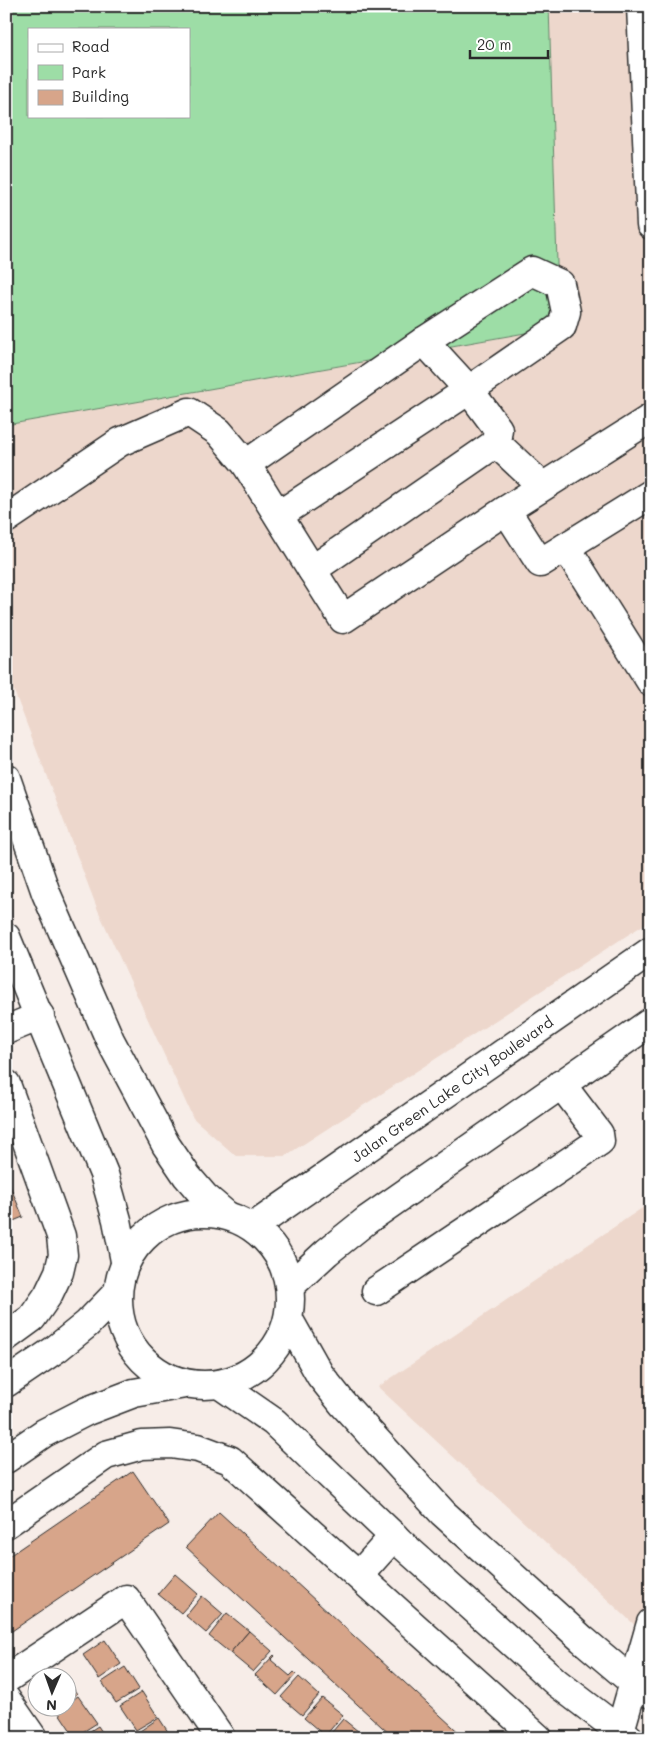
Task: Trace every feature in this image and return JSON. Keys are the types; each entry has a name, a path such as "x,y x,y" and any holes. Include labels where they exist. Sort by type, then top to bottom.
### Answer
{"street":[{"path":"641,6 651,226"},
{"path":"246,464 424,341 532,271 560,284 566,312 562,326 469,390 279,515"},
{"path":"312,570 496,442 498,429 469,390 424,341"},
{"path":"6,519 120,442 189,412 219,432 246,464 343,619 542,486 651,418"},
{"path":"496,442 542,486"},
{"path":"506,510 540,563 651,494"},
{"path":"566,547 651,682"},
{"path":"6,778 46,893 110,1040 166,1145 204,1197 225,1214 253,1227 278,1252 290,1286 292,1303 289,1320 275,1350 251,1373 219,1384 185,1384 134,1393 88,1411 44,1433 6,1459"},
{"path":"6,937 104,1174 118,1220 125,1261"},
{"name":"Jalan Green Lake City Boulevard","path":"253,1227 651,951"},
{"path":"6,1030 40,1016"},
{"path":"290,1286 327,1252 367,1220 651,1022"},
{"path":"6,1084 61,1236 63,1255 59,1272 48,1295 32,1318 6,1337"},
{"path":"376,1291 600,1141 599,1134 561,1084"},
{"path":"185,1384 157,1372 134,1351 120,1323 117,1292 125,1261 142,1237 167,1220 195,1212 225,1214"},
{"path":"6,1383 56,1349 88,1324 117,1292"},
{"path":"289,1320 320,1375 343,1404 443,1513 582,1639 642,1688"},
{"path":"219,1384 274,1422 394,1536 557,1684 622,1736 642,1688 651,1623"},
{"path":"6,1524 106,1455 142,1445 170,1444 198,1448 230,1460 538,1738"},
{"path":"359,1575 394,1536"},
{"path":"6,1679 126,1599 221,1738"},
{"path":"6,1699 33,1738"}],"shaded area":[{"path":"549,6 651,6 651,920 285,1156 236,1156 193,1118 97,908 6,670 6,425 559,327"},
{"path":"651,1202 651,1640 378,1387"}],"green space":[{"path":"6,6 549,6 559,327 6,425"}],"building":[{"path":"6,1176 23,1217 6,1224"},
{"path":"133,1471 169,1524 6,1635 6,1558"},
{"path":"219,1512 465,1738 394,1738 186,1547"},
{"path":"175,1574 198,1594 181,1613 158,1594"},
{"path":"202,1596 223,1614 206,1633 186,1616"},
{"path":"227,1613 249,1631 230,1653 209,1636"},
{"path":"249,1631 272,1651 253,1672 230,1653"},
{"path":"105,1640 121,1664 99,1679 83,1655"},
{"path":"274,1655 271,1660 290,1676 294,1672 296,1674 277,1695 255,1675"},
{"path":"125,1667 139,1689 116,1703 102,1682"},
{"path":"299,1677 319,1695 302,1715 281,1697"},
{"path":"142,1692 158,1717 136,1730 120,1706"},
{"path":"78,1696 97,1723 75,1737 61,1716 78,1716"},
{"path":"322,1698 343,1715 325,1736 304,1718"},
{"path":"159,1718 172,1738 144,1738 140,1731"},
{"path":"343,1719 364,1736 362,1738 327,1738"},
{"path":"98,1726 106,1738 79,1738"}]}
